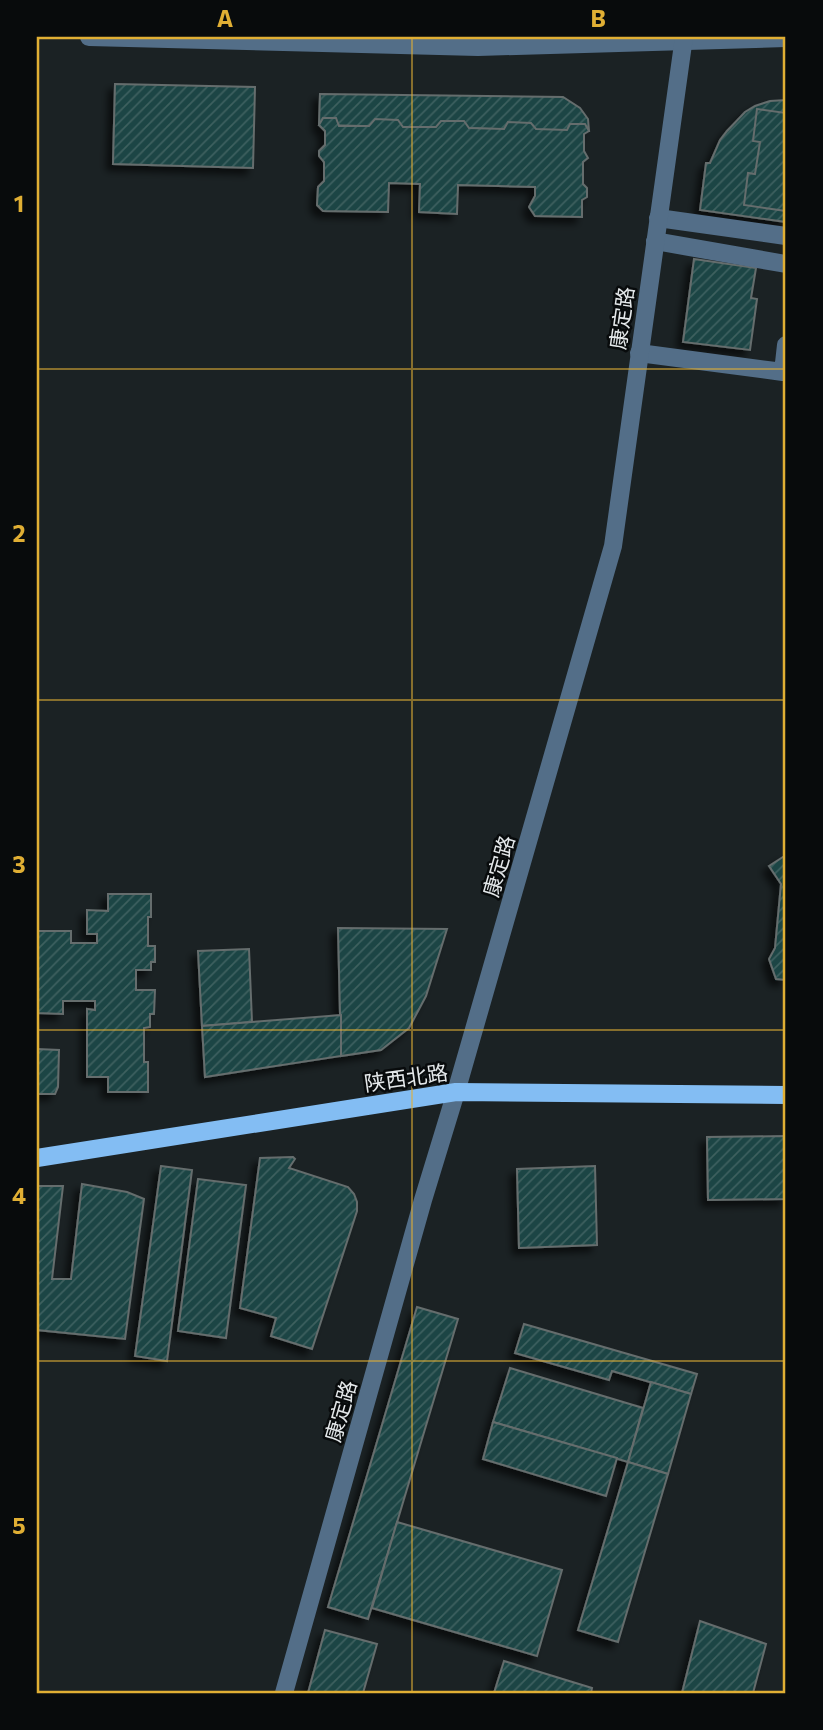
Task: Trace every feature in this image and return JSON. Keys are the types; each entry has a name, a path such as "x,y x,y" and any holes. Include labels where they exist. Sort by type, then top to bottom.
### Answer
{"main road":[{"name":"陕西北路","path":"37,1158 457,1092 786,1095"}],"street":[{"path":"89,37 478,47 683,38 786,38"},
{"name":"康定路","path":"285,1693 419,1213 457,1092 613,546 683,38"},
{"path":"658,218 786,236"},
{"path":"655,241 786,264"},
{"path":"639,353 783,372 786,345"}],"building":[{"path":"115,84 255,87 253,168 113,164"},
{"path":"320,94 563,97 580,108 588,119 589,131 319,125"},
{"path":"786,100 786,222 700,210 706,163 710,163 727,131 745,112 755,106"},
{"path":"757,109 786,113 786,211 744,205 748,173 755,174 760,142 753,141"},
{"path":"323,118 336,118 339,126 369,126 375,119 398,120 403,127 436,127 441,121 464,121 469,128 504,129 508,122 531,123 536,129 567,130 570,124 585,124 589,131 584,134 584,151 588,158 583,162 583,184 587,188 587,197 582,200 582,217 535,216 529,207 535,196 535,187 458,185 457,214 419,212 420,184 389,183 388,212 323,211 317,205 318,187 324,181 324,162 319,156 319,151 325,145 325,131 319,125"},
{"path":"694,259 756,268 751,298 757,299 750,350 683,342"},
{"path":"786,855 786,980 776,979 769,959 775,948 781,884 769,866"},
{"path":"108,894 151,894 148,946 155,946 155,962 151,962 151,970 136,970 136,990 155,990 154,1014 150,1014 150,1027 144,1028 144,1062 148,1062 148,1092 108,1092 108,1077 87,1077 87,1009 95,1010 95,1001 63,1001 63,1014 37,1013 37,931 71,931 71,943 97,943 97,934 87,934 87,910 108,911"},
{"path":"338,928 447,929 426,996 409,1028 381,1050 341,1056"},
{"path":"249,949 252,1022 202,1026 198,951"},
{"path":"341,1015 341,1056 205,1077 202,1026"},
{"path":"37,1049 59,1050 58,1087 55,1094 37,1094"},
{"path":"786,1136 786,1199 708,1200 707,1137"},
{"path":"260,1158 295,1159 289,1168 348,1187 357,1202 357,1211 312,1349 271,1336 276,1318 240,1308"},
{"path":"161,1166 192,1170 167,1361 135,1356"},
{"path":"595,1166 597,1245 519,1248 517,1169"},
{"path":"198,1179 246,1185 226,1338 178,1331"},
{"path":"82,1184 127,1192 144,1199 125,1339 37,1330 37,1186 63,1186 52,1279 71,1279"},
{"path":"417,1307 458,1319 368,1619 328,1607"},
{"path":"524,1324 697,1374 691,1394 612,1371 609,1380 515,1353"},
{"path":"510,1368 643,1408 628,1462 493,1422"},
{"path":"651,1382 691,1394 668,1474 628,1462"},
{"path":"493,1422 617,1458 606,1496 483,1459"},
{"path":"628,1462 668,1474 618,1642 578,1630"},
{"path":"397,1522 562,1570 537,1656 372,1608"},
{"path":"700,1621 766,1644 753,1693 682,1693"},
{"path":"325,1630 377,1644 363,1693 308,1693"},
{"path":"504,1661 592,1688 591,1693 494,1693"}]}
